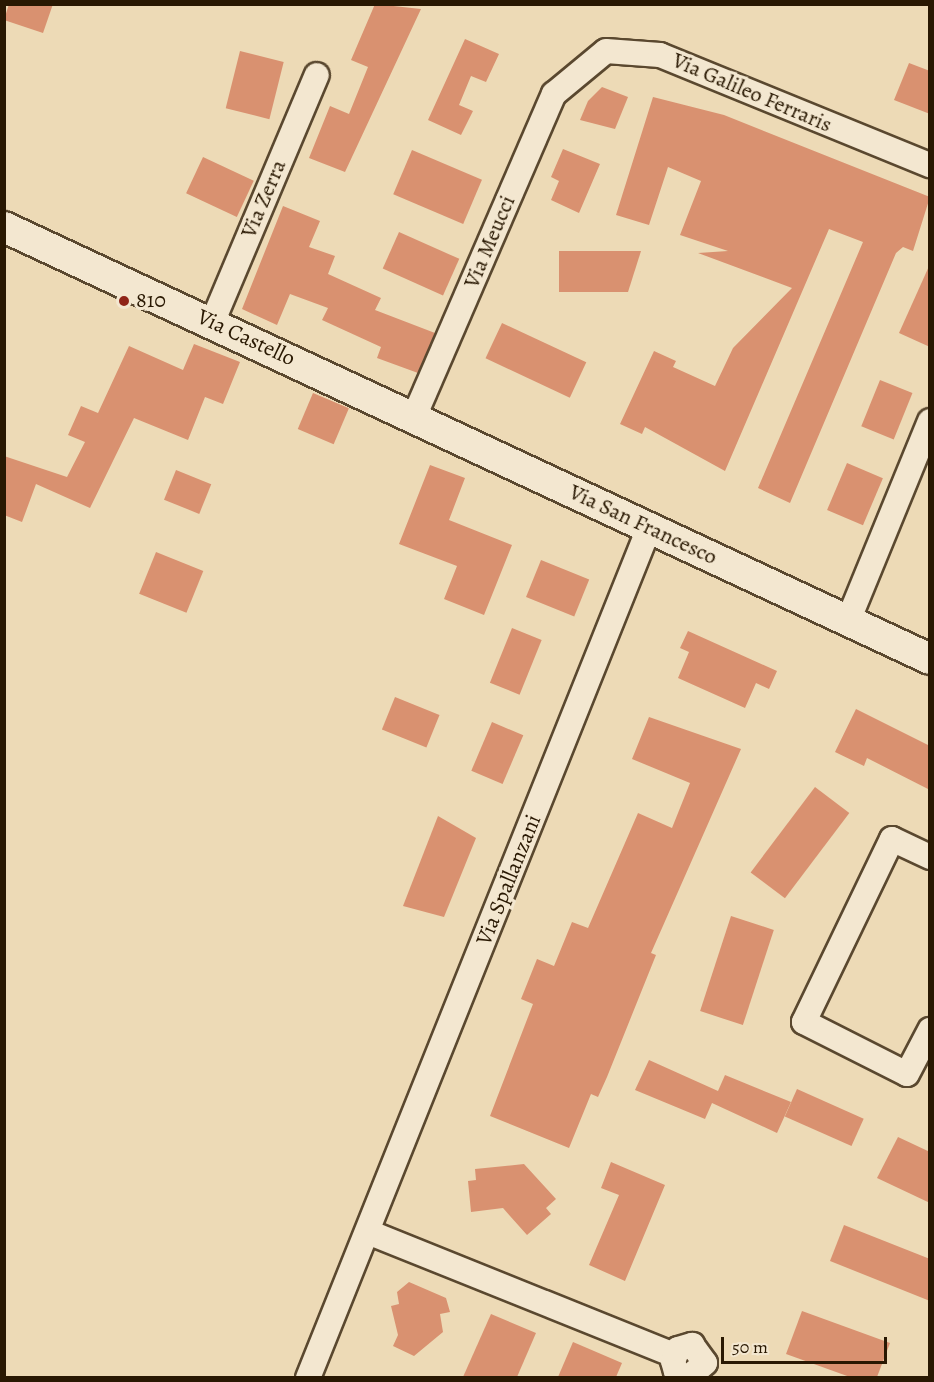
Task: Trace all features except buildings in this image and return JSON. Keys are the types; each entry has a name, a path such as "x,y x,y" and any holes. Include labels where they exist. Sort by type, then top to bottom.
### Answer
{"street":[{"name":"Via Galileo Ferraris","path":"576,73 606,51 660,55 930,165"},
{"name":"Via Meucci","path":"414,417 554,94 576,73"},
{"name":"Via Zerra","path":"212,323 317,75"},
{"name":"Via Castello","path":"4,227 357,389"},
{"name":"Via San Francesco","path":"357,389 930,659"},
{"path":"848,621 930,421"},
{"name":"Via Spallanzani","path":"308,1377 649,528"},
{"path":"930,857 892,839 804,1022 907,1074 930,1029"},
{"path":"368,1232 674,1355 676,1372 688,1377"}],"place":[{"name":"810","path":"124,301"}]}
